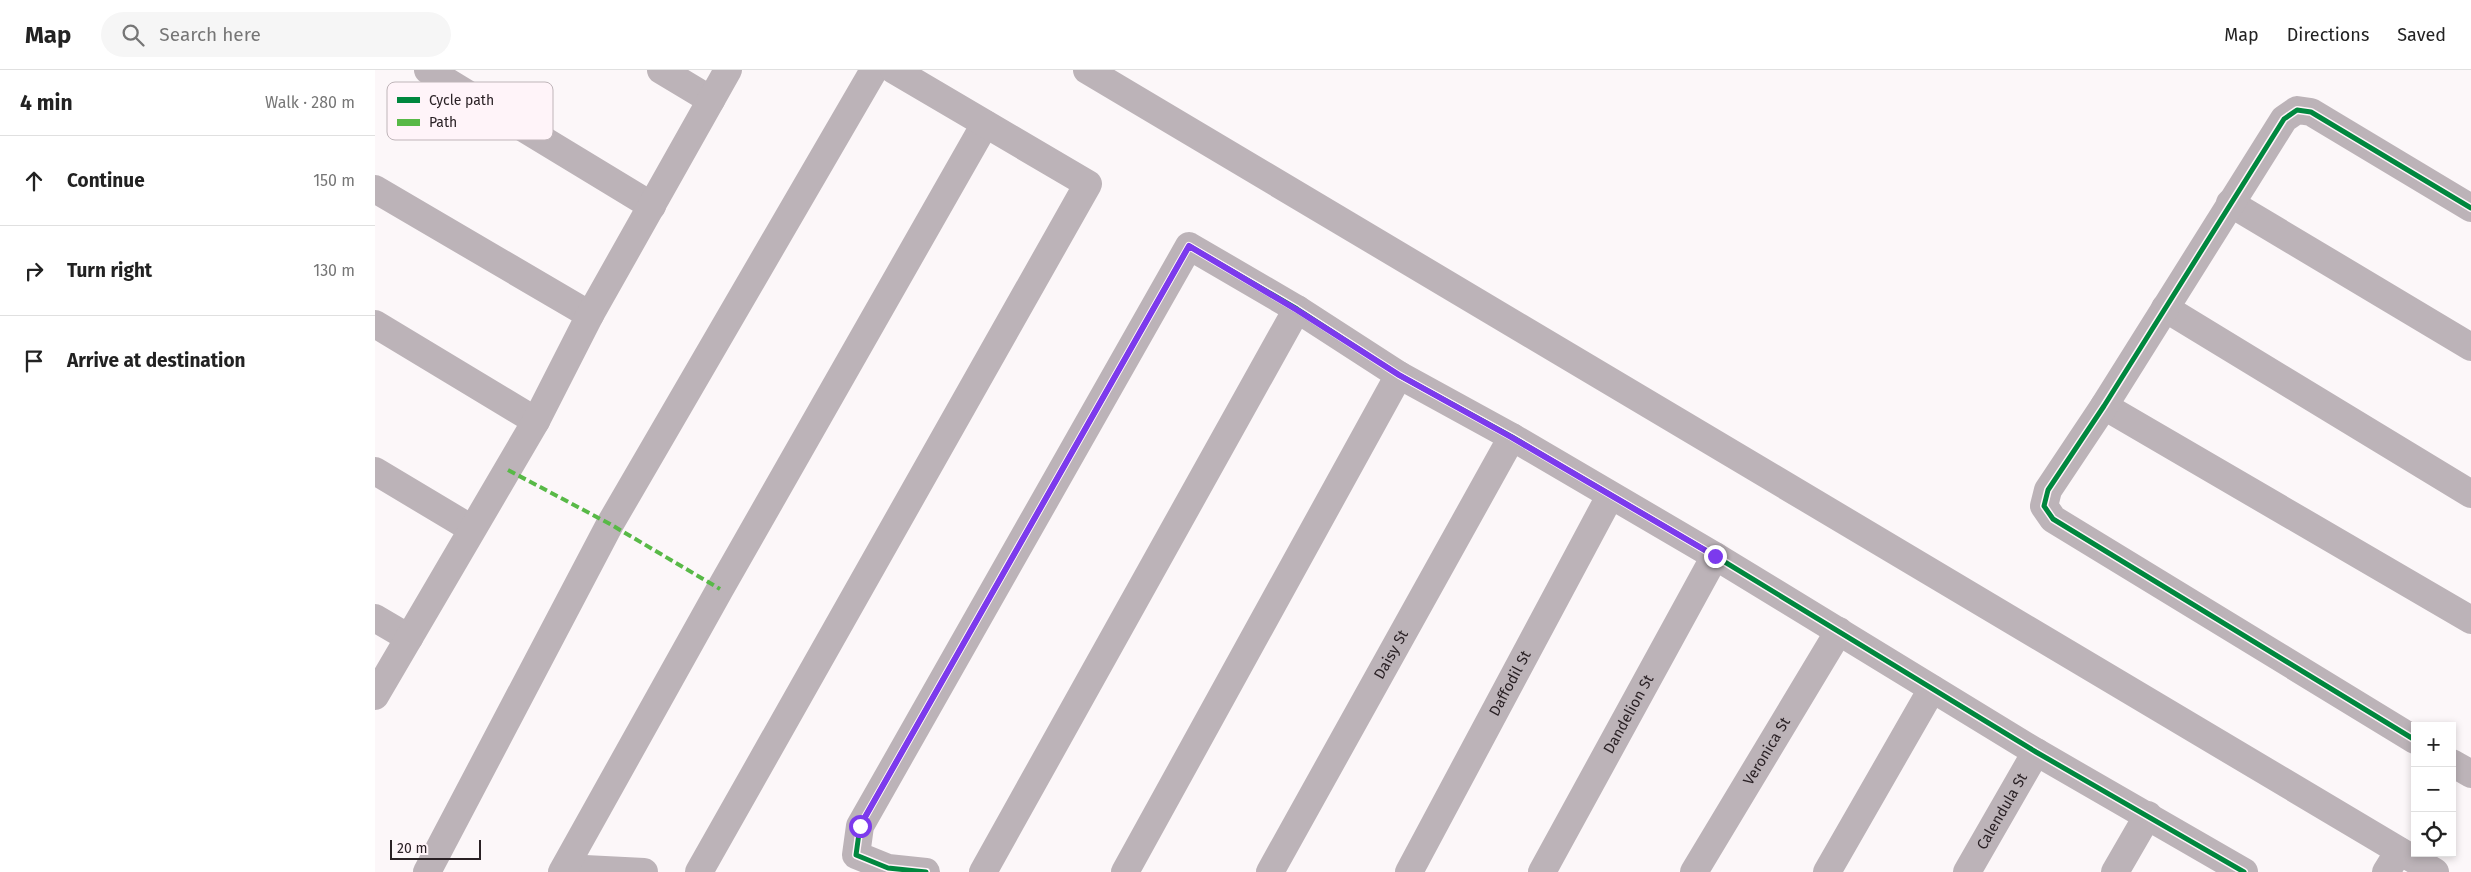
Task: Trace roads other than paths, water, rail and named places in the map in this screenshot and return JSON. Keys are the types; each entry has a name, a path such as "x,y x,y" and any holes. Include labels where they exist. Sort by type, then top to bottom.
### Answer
{"street":[{"path":"428,70 448,82"},
{"path":"661,70 711,100"},
{"path":"375,696 536,421 590,315 728,70"},
{"path":"427,872 610,524 874,70"},
{"path":"699,872 1088,184 894,70"},
{"path":"1087,70 2392,861 2435,872"},
{"path":"2411,738 2053,519 2044,506 2048,490 2104,406 2230,203 2285,119 2297,110 2311,112 2471,208"},
{"path":"644,872 564,870 720,589 985,124"},
{"path":"544,140 653,206"},
{"path":"375,188 590,315"},
{"path":"2230,203 2471,347"},
{"path":"926,872 888,868 856,855 860,826 1189,246 1297,310 1399,375 1511,437 1715,556 2037,752 2244,872"},
{"path":"2165,308 2471,494"},
{"path":"983,872 1297,310"},
{"path":"375,324 536,421"},
{"path":"1125,872 1399,375"},
{"path":"2104,406 2471,620"},
{"name":"Daisy St","path":"1270,872 1511,437"},
{"path":"375,471 472,529"},
{"name":"Daffodil St","path":"1409,872 1610,496"},
{"name":"Dandelion St","path":"1542,872 1715,556"},
{"path":"375,618 409,638"},
{"name":"Veronica St","path":"1694,872 1839,631"},
{"path":"1827,872 1932,689"},
{"name":"Calendula St","path":"1967,872 2037,752"},
{"path":"2456,765 2471,774"},
{"path":"2115,872 2148,815"}]}
